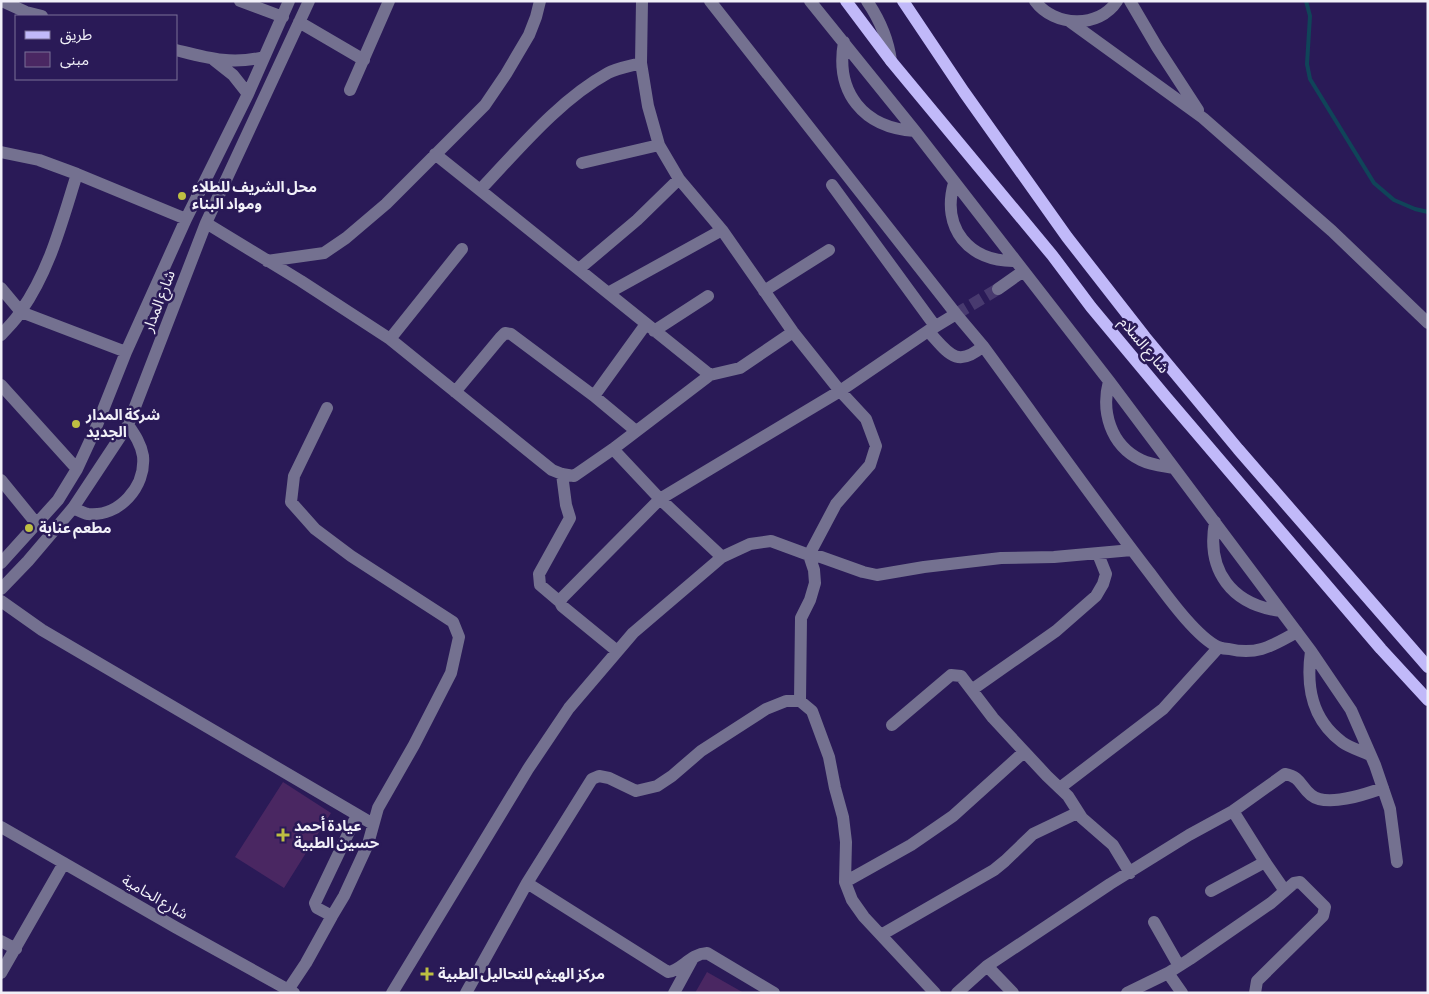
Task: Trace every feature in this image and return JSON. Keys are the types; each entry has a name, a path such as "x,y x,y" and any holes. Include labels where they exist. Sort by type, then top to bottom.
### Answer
{"main road":[{"name":"شارع السلام","path":"846,1 891,61 1052,255 1130,354 1381,649 1428,700"},
{"name":"شارع السلام","path":"903,1 964,92 1067,237 1145,337 1238,449 1428,667"}],"street":[{"path":"2,1 26,12 38,15"},
{"path":"240,1 283,16"},
{"name":"شارع المدار","path":"1,563 15,550 36,523 58,500 77,469 95,430 126,352 186,219 248,94 289,1"},
{"name":"شارع المدار","path":"1,589 28,561 73,508 128,425 206,223 309,1"},
{"path":"350,90 389,1"},
{"path":"267,261 324,253 346,238 386,204 486,105 529,35 540,1"},
{"path":"642,1 641,63 648,106 659,145 679,179 722,230 793,332 840,391 866,419 876,446 870,465 836,504 809,555 814,570 815,583 810,600 801,618 800,701"},
{"path":"710,1 983,346 1178,610 1218,647 1248,652 1264,649 1297,632"},
{"path":"810,1 914,130 1108,381 1311,651 1351,710 1370,755 1390,809 1397,862"},
{"path":"867,1 884,31 891,61"},
{"path":"1035,1 1047,13 1070,22 1203,118 1332,231 1428,323"},
{"path":"1070,22 1086,21 1102,15 1117,1"},
{"path":"1130,1 1203,118"},
{"path":"299,22 364,60"},
{"path":"844,42 842,54 844,81 856,104 865,114 888,127 914,130"},
{"path":"178,51 214,60 239,61 264,57"},
{"path":"214,60 233,75 248,94"},
{"path":"480,190 527,140 561,108 586,88 609,72 641,63"},
{"path":"582,163 659,145"},
{"path":"3,154 39,160 186,219"},
{"path":"435,154 710,375"},
{"path":"1,335 21,312 41,277 77,174"},
{"path":"579,269 637,220 679,179"},
{"path":"954,184 951,195 951,212 956,230 962,239 970,248 991,259 1014,261"},
{"path":"832,185 951,355 963,358 974,354 983,346"},
{"path":"206,223 390,339 552,470 562,474 574,476 613,449 710,375 740,368 793,332"},
{"path":"608,293 722,230"},
{"path":"390,339 462,249"},
{"path":"764,291 829,250"},
{"path":"998,289 1022,272"},
{"path":"1,288 21,312 126,352"},
{"path":"594,396 650,328 708,296"},
{"path":"560,602 660,499 840,391 931,328 956,314"},
{"path":"454,392 505,333 512,334 594,396 636,431"},
{"path":"1108,381 1105,394 1107,419 1119,442 1128,452 1139,459 1151,464 1174,468"},
{"path":"1,385 77,469"},
{"path":"291,992 344,896 368,844 378,808 414,745 451,673 459,637 453,622 351,556 315,529 291,502 294,476 327,408"},
{"path":"73,508 86,514 108,511 128,499 135,490 141,474 143,458 141,446 128,425"},
{"path":"613,449 660,499 722,557"},
{"path":"562,474 566,505 570,518 539,574 540,585 560,602 562,606 617,651"},
{"path":"1,480 36,523"},
{"path":"1215,522 1212,536 1216,564 1230,588 1241,598 1254,605 1281,611"},
{"path":"392,993 538,754 569,708 617,651 651,616 722,557 750,544 771,541 863,572 885,575 924,566 1001,558 1054,557 1132,550"},
{"path":"973,689 1056,631 1096,596 1106,574 1098,554"},
{"path":"1,601 42,630 373,824"},
{"path":"1061,788 1164,710 1218,647"},
{"path":"1311,651 1308,671 1310,697 1324,725 1343,742 1370,755"},
{"path":"892,725 951,675 961,676 973,689 993,718 1068,796 1077,813 1113,845 1130,873"},
{"path":"466,993 528,884 592,779 599,776 609,778 636,791 657,786 672,776 701,751 766,710 786,701 800,701 812,711 829,757 843,817 846,842 845,882 852,900 864,917 935,993"},
{"path":"845,882 911,845 953,816 1024,752"},
{"path":"957,993 987,966 1110,884 1189,835 1233,811 1285,774 1293,776 1300,781 1310,795 1317,798 1357,797 1383,788"},
{"path":"1233,811 1285,891"},
{"path":"881,935 994,870 1006,861 1033,834 1077,813"},
{"path":"332,916 317,908 315,903 357,815"},
{"name":"شارع الحامية","path":"1,827 291,992"},
{"path":"1211,891 1265,862"},
{"path":"1,973 64,863"},
{"path":"1127,993 1174,969 1257,913 1294,883 1300,882 1325,907 1323,916 1257,981 1255,993"},
{"path":"528,884 668,972 674,972 693,957 707,953 774,993"},
{"path":"1154,922 1182,993"},
{"path":"1,941 16,949"},
{"path":"674,993 693,957"},
{"path":"987,966 1013,993"}],"building":[{"name":"عيادة أحمد حسين الطبية","path":"283,782 331,813 284,888 235,857"},
{"path":"707,972 744,993 695,993"}],"waterway":[{"path":"1306,1 1310,16 1307,64 1310,79 1374,183 1394,200 1428,212"}],"tunnel":[{"path":"956,314 998,289"}],"place":[{"name":"محل الشريف للطلاء ومواد البناء","path":"182,196"},
{"name":"شركة المدار الجديد","path":"76,424"},
{"name":"مطعم عنابة","path":"29,528"},
{"name":"عيادة أحمد حسين الطبية","path":"283,835"},
{"name":"مركز الهيثم للتحاليل الطبية","path":"427,974"}]}
